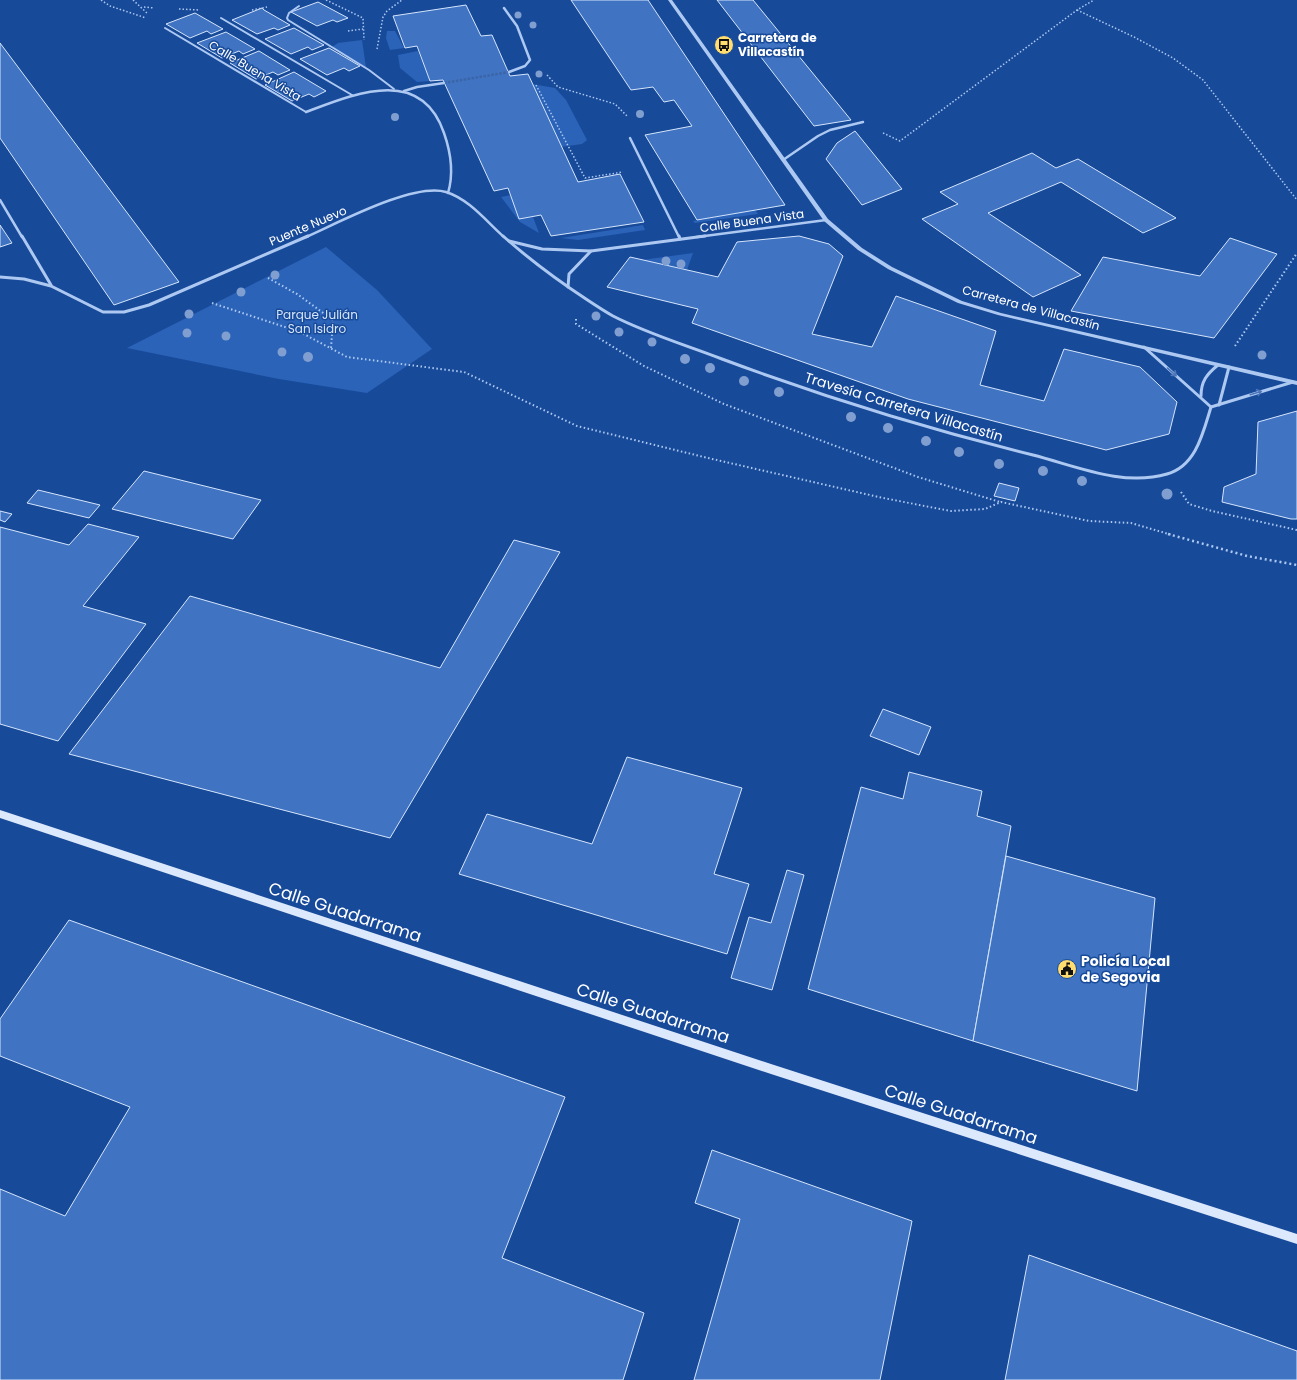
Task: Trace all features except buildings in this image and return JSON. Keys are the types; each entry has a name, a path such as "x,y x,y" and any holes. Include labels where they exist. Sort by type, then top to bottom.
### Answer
{"main road":[{"name":"Calle Guadarrama","path":"0,814 764,1067 1297,1239"}],"street":[{"name":"Carretera de Villacastín","path":"670,0 826,220 860,249 890,268 960,302 1032,322 1295,383"},
{"path":"299,6 289,13 287,18 288,20 366,68 394,89"},
{"path":"504,8 516,26 530,60 526,66 509,72"},
{"path":"221,18 352,95"},
{"name":"Calle Buena Vista","path":"166,28 306,112 370,90 394,89 413,95 426,105 440,122 449,149 451,163 451,184 448,193 472,209 507,240 568,287"},
{"path":"404,92 417,87 444,83"},
{"path":"784,160 818,136 830,130 863,122"},
{"path":"630,138 680,239"},
{"name":"Puente Nuevo","path":"0,277 24,279 51,286 103,312 124,312 149,305 391,200 425,191 448,193"},
{"path":"0,200 51,286"},
{"name":"Calle Buena Vista","path":"507,240 542,249 591,251 826,220"},
{"path":"568,287 569,274 576,264 591,251"},
{"name":"Travesía Carretera Villacastín","path":"568,287 617,319 766,376 965,439 1117,475 1143,478 1170,474 1179,470 1189,461 1196,450 1212,407"},
{"path":"1144,347 1212,407 1295,383"},
{"path":"1201,396 1201,383 1204,377 1220,365"},
{"path":"1219,404 1229,367"}],"path":[{"path":"101,0 110,6 150,19"},
{"path":"133,0 136,4"},
{"path":"326,0 363,18 366,68"},
{"path":"369,70 379,45 380,25 383,17 387,11 402,0"},
{"path":"863,122 900,142 1077,10 1094,0"},
{"path":"226,21 259,8 299,6"},
{"path":"1077,10 1134,37 1173,58 1203,80 1297,200"},
{"path":"530,60 558,87 615,104 626,115 637,136 630,138"},
{"path":"540,68 529,74 585,178 645,169"},
{"path":"1220,365 1297,253"},
{"path":"264,275 297,294 333,320 331,348"},
{"path":"205,301 300,332 347,357 464,372 577,426 883,498 951,512 985,509 1001,502"},
{"path":"576,316 576,324 644,366 724,404 918,477 1001,502 1089,521 1131,523 1246,556 1297,566"},
{"path":"1179,489 1189,504 1212,511 1297,530"}],"green space":[{"path":"387,31 395,31 404,48 390,50 386,38"},
{"path":"362,40 366,68 332,47 338,43"},
{"path":"418,51 430,81 417,82 400,68 398,55"},
{"path":"532,84 555,88 566,100 587,140 582,144 561,147"},
{"path":"511,195 519,218 533,217 539,233 520,222 501,197"},
{"path":"755,210 758,214 695,223 693,221"},
{"path":"643,225 645,230 578,240 561,238"},
{"name":"Parque Julián San Isidro","path":"326,247 377,290 432,349 367,393 279,379 127,348"},
{"path":"693,253 687,270 642,260"}],"tunnel":[{"path":"444,83 509,72"}],"place":[{"name":"Carretera de Villacastín","path":"724,45"},
{"name":"Policía Local de Segovia","path":"1067,969"}]}
